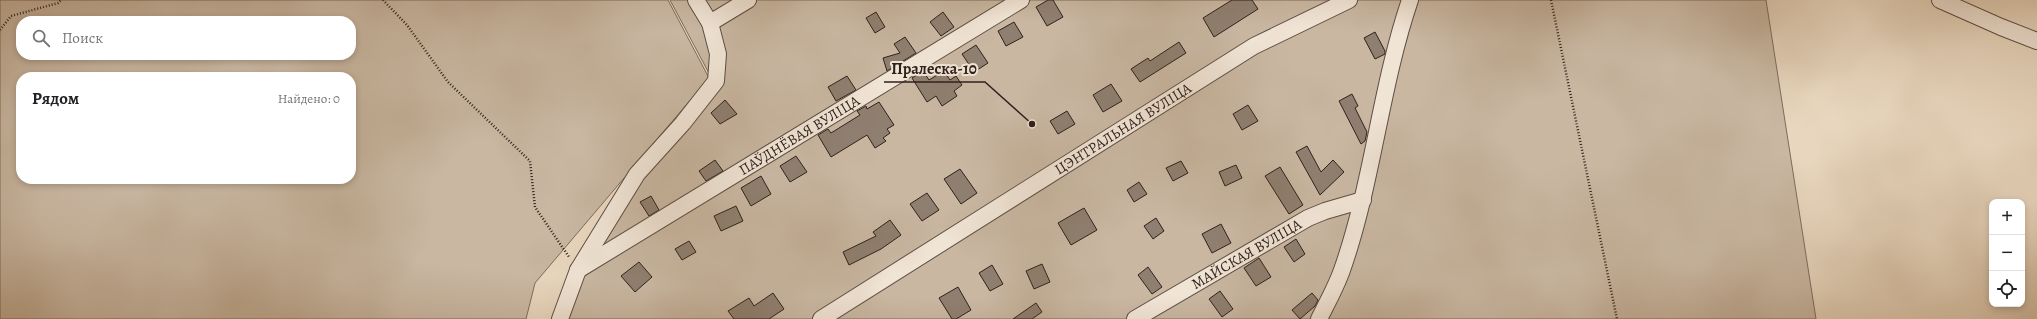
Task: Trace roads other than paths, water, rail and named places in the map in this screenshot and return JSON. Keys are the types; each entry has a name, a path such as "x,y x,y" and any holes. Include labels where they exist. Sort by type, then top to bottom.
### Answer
{"street":[{"path":"560,319 578,270 637,174 683,123 716,81 718,54 710,23 696,0"},
{"path":"710,23 748,0"},
{"name":"ПАЎДНЁВАЯ ВУЛІЦА","path":"578,270 1021,0"},
{"name":"ЦЭНТРАЛЬНАЯ ВУЛІЦА","path":"821,319 1254,46 1349,0"},
{"path":"1319,319 1342,271 1363,200 1400,29 1410,0"},
{"path":"1940,0 2037,41"},
{"name":"МАЙСКАЯ ВУЛІЦА","path":"1135,319 1308,218 1325,211 1363,200"}],"place":[{"name":"Пралеска-10","path":"1032,124"}]}
